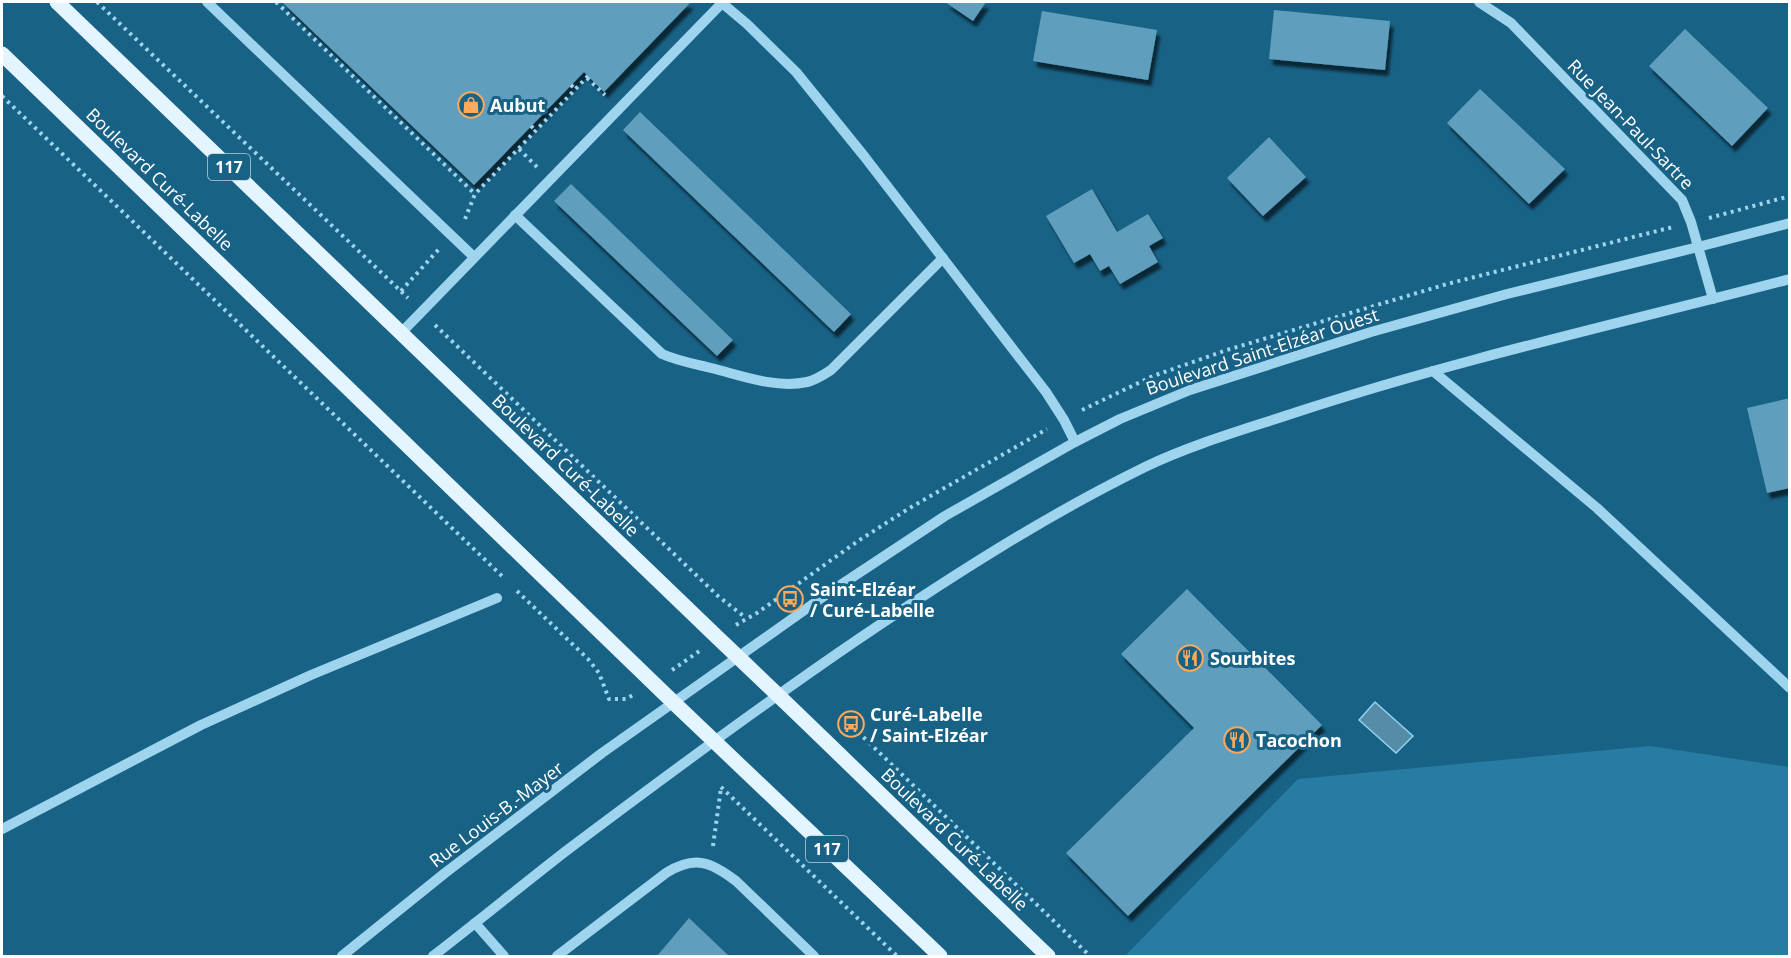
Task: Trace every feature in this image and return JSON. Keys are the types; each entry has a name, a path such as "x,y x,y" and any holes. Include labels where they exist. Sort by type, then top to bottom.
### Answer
{"main road":[{"name":"Boulevard Curé-Labelle","path":"57,2 778,694 1048,957"},
{"name":"Boulevard Curé-Labelle","path":"2,54 940,957"}],"street":[{"path":"207,2 474,257"},
{"path":"401,333 721,2 796,72 864,156 1046,392 1075,442"},
{"name":"Rue Jean-Paul-Sartre","path":"1479,2 1511,23 1682,200 1689,216 1713,299"},
{"path":"515,215 662,354 723,371 782,383 806,382 831,370 943,258"},
{"name":"Boulevard Saint-Elzéar Ouest","path":"673,702 830,592 945,516 1075,442 1140,410 1190,390 1333,343 1507,294 1790,222"},
{"path":"433,957 563,854 778,694 971,564 1146,466 1212,440 1432,371 1790,279"},
{"path":"1432,371 1597,508 1790,688"},
{"path":"2,829 201,725 311,675 497,598"},
{"name":"Rue Louis-B.-Mayer","path":"342,957 454,866 673,702"},
{"path":"557,957 678,865 701,862 723,871 736,881 814,957"},
{"path":"476,923 504,957"}],"path":[{"path":"97,2 406,296"},
{"path":"276,2 475,194"},
{"path":"463,223 475,194 588,77 602,92"},
{"path":"571,85 576,90"},
{"path":"2,96 507,581"},
{"path":"531,126 537,131"},
{"path":"518,149 533,163"},
{"path":"1743,209 1790,196"},
{"name":"Boulevard Saint-Elzéar Ouest","path":"1093,404 1153,376 1227,350 1436,287 1623,239"},
{"path":"401,291 440,248"},
{"name":"Boulevard Curé-Labelle","path":"440,330 718,596 746,618 908,509 1029,438"},
{"path":"515,589 588,659 599,673 609,699"},
{"name":"Boulevard Curé-Labelle","path":"858,732 1090,957"},
{"path":"713,848 722,787 897,957"}],"shaded area":[{"path":"1375,702 1413,736 1396,753 1359,720"},
{"path":"1650,746 1789,767 1789,956 1125,956 1298,779"}],"building":[{"name":"Aubut","path":"282,2 690,3 604,92 584,72 474,185"},
{"path":"945,2 986,2 973,21"},
{"path":"1274,10 1390,21 1385,70 1269,59"},
{"path":"1042,11 1157,30 1148,80 1033,61"},
{"path":"1685,29 1768,108 1732,146 1649,66"},
{"path":"1480,89 1565,169 1529,204 1447,123"},
{"path":"640,112 851,314 834,332 623,130"},
{"path":"1269,137 1306,177 1263,216 1227,178"},
{"path":"571,184 733,340 717,356 554,201"},
{"path":"1092,189 1117,232 1148,214 1163,238 1149,246 1158,262 1120,284 1109,266 1100,271 1090,254 1074,263 1046,216"},
{"path":"1790,398 1790,488 1767,493 1747,408"},
{"path":"1187,589 1322,725 1128,916 1066,853 1194,728 1121,654"},
{"path":"689,918 729,956 657,956"}],"place":[{"name":"Aubut","path":"471,105"},
{"name":"Saint-Elzéar / Curé-Labelle","path":"790,599"},
{"name":"Sourbites","path":"1190,658"},
{"name":"Curé-Labelle / Saint-Elzéar","path":"851,724"},
{"name":"Tacochon","path":"1237,740"}]}
